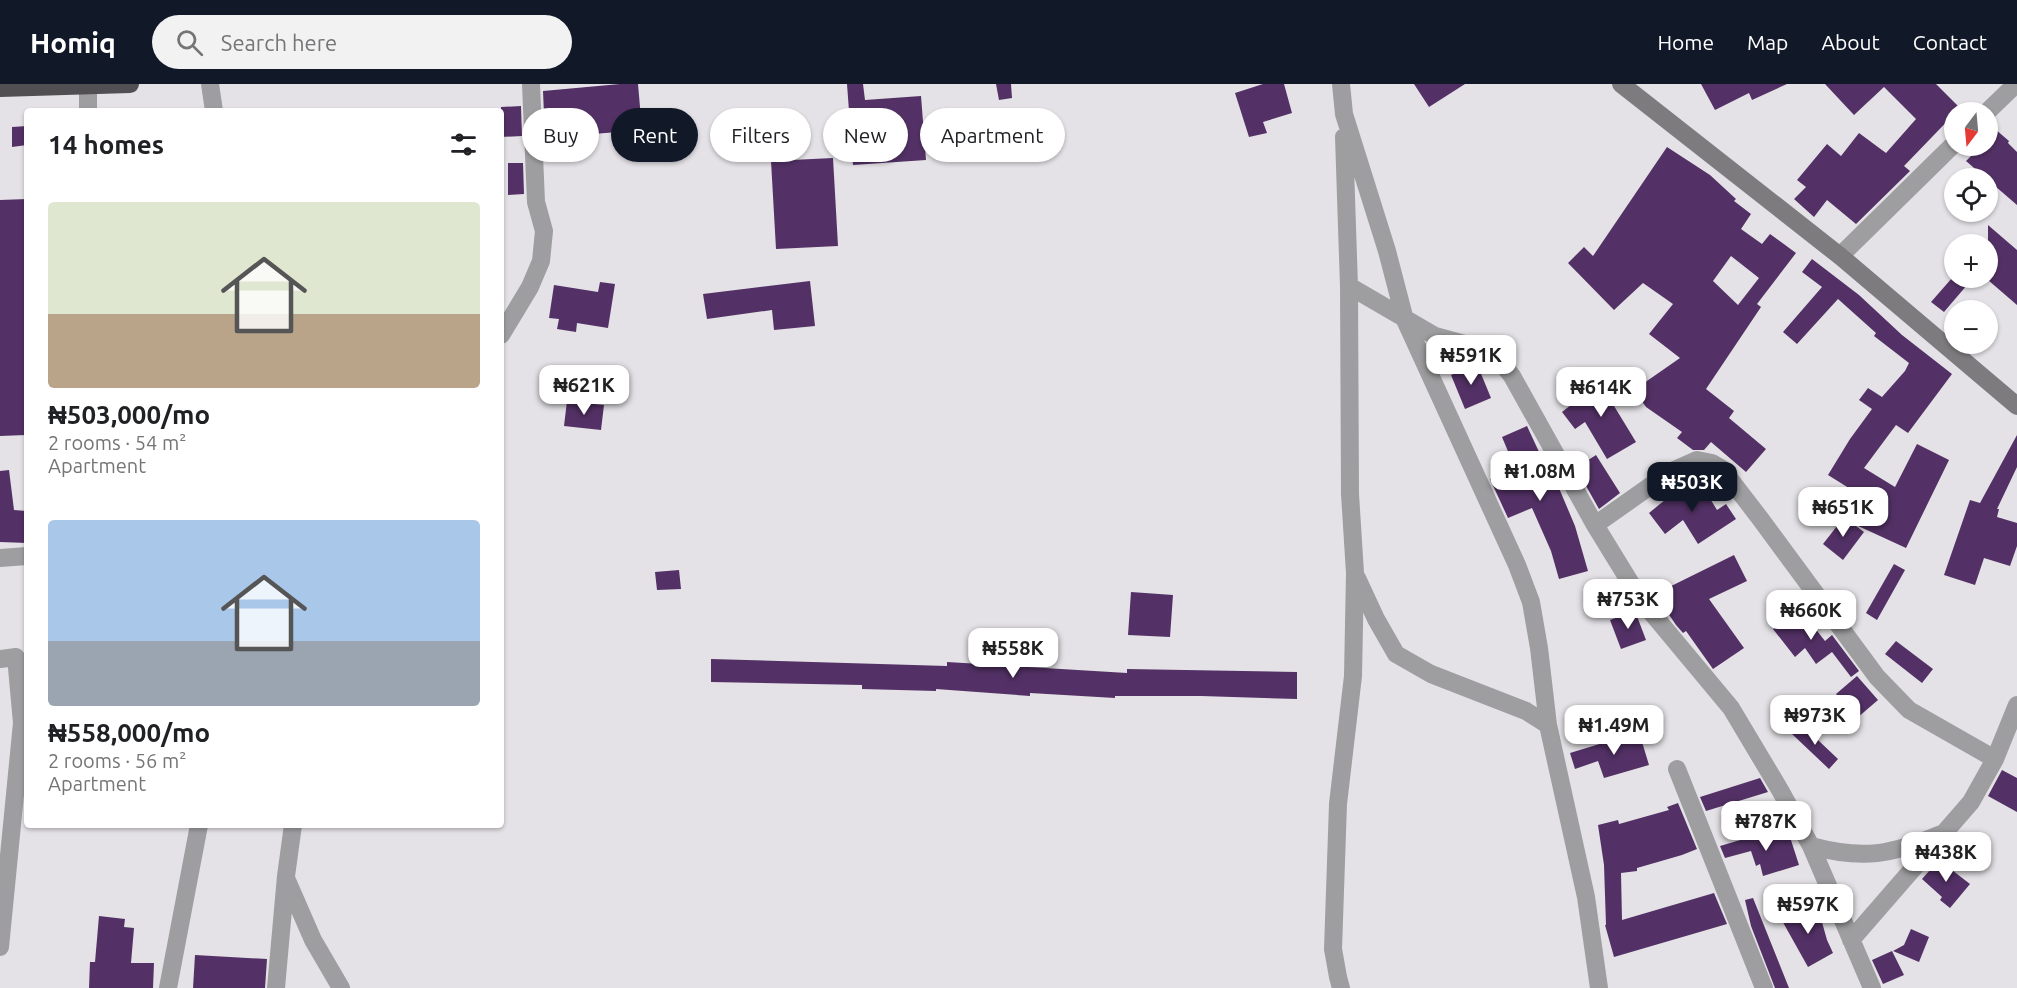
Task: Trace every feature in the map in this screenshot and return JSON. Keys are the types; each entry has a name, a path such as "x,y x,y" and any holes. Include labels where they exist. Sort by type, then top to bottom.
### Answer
{"highway":[{"path":"0,88 130,84"}],"street":[{"path":"210,84 214,108"},
{"path":"504,330 530,286 541,261 544,231 536,202 531,84"},
{"path":"1341,84 1344,114 1349,286 1350,494 1355,573 1353,676 1337,826 1333,949 1341,988"},
{"path":"1621,84 1840,256 2017,406"},
{"path":"1997,102 2016,84"},
{"path":"88,87 88,108"},
{"path":"1344,114 1387,251 1405,320 1517,565 1531,602 1548,725 1586,897 1599,988"},
{"path":"1840,256 1944,154"},
{"path":"1349,286 1435,336 1483,349 1498,358 1512,376 1595,525 1641,600 1731,708 1811,846 1872,988"},
{"path":"1595,525 1670,472 1697,460 1712,463 1722,469 1877,677 1910,710 1995,759"},
{"path":"0,558 24,556"},
{"path":"1355,573 1376,619 1396,654 1431,674 1526,711 1548,725"},
{"path":"0,947 22,723 14,657"},
{"path":"1851,940 1971,802 1995,759 2017,705"},
{"path":"1677,769 1764,988"},
{"path":"168,988 198,828"},
{"path":"276,988 293,828"},
{"path":"1811,846 1852,855 1887,853 1945,832"},
{"path":"286,876 313,940 341,988"}],"building":[{"path":"638,84 640,108 611,108 611,133 599,134 599,108 544,108 543,91"},
{"path":"847,84 863,84 865,100 921,96 920,160 908,161 908,108 849,108"},
{"path":"996,84 1011,84 1012,98 999,100"},
{"path":"1263,84 1284,84 1292,113 1263,122 1267,133 1249,137 1235,93"},
{"path":"1414,84 1465,84 1429,107"},
{"path":"1701,84 1787,84 1752,100 1749,93 1715,110"},
{"path":"1825,84 1936,84 1954,102 1944,102 1944,125 1904,166 1910,171 1856,224 1827,200 1814,217 1794,199 1806,187 1797,180 1827,144 1841,156 1859,133 1886,153 1916,119 1884,87 1854,115"},
{"path":"521,106 522,136 504,137 504,108 501,108"},
{"path":"24,126 24,145 12,147 12,127"},
{"path":"1998,132 2009,141 2008,143 2017,152 2017,205 1998,189 1998,168 1974,168 1966,161 1971,156 1998,156"},
{"path":"1667,147 1710,175 1736,199 1734,201 1751,214 1741,229 1762,244 1770,234 1796,253 1757,304 1761,307 1706,389 1734,411 1729,418 1766,449 1746,472 1711,442 1704,450 1693,450 1677,438 1682,432 1646,407 1634,390 1680,358 1649,334 1673,304 1643,283 1614,310 1568,263 1584,247 1593,256","holes":["1731,256 1759,278 1738,305 1713,281"]},
{"path":"823,158 823,162 833,162 838,246 776,249 771,162 811,162 811,159"},
{"path":"853,162 897,162 853,165"},
{"path":"508,163 523,163 524,194 508,195"},
{"path":"24,199 24,435 0,436 0,200"},
{"path":"1988,225 2017,250 2017,305 1997,288 1998,234 1988,234"},
{"path":"1812,259 1859,295 1902,335 1952,374 1908,433 1896,425 1864,468 1895,487 1917,444 1949,460 1906,548 1856,525 1868,500 1828,475 1872,409 1859,400 1868,388 1882,397 1905,371 1909,363 1874,336 1876,333 1838,299 1797,344 1783,332 1822,287 1802,272"},
{"path":"810,281 815,326 774,330 772,310 707,319 703,294"},
{"path":"600,282 615,284 608,328 577,323 576,332 557,329 559,319 549,318 554,285 598,292"},
{"path":"1944,287 1964,288 1954,300 1944,300 1944,312 1931,302"},
{"path":"1477,364 1491,398 1465,409 1451,375"},
{"path":"1606,377 1620,394 1611,401 1636,442 1607,459 1585,422 1575,429 1562,412"},
{"path":"567,401 604,405 601,430 564,426"},
{"path":"1527,426 1553,482 1556,481 1575,526 1588,571 1559,579 1551,551 1532,508 1508,518 1490,479 1515,468 1502,437"},
{"path":"2017,435 2017,467 1997,509 1999,509 1997,517 2017,523 2017,546 2010,566 1984,558 1975,585 1944,575 1970,500 1980,503"},
{"path":"1596,455 1620,493 1599,509 1576,468"},
{"path":"9,470 14,510 24,511 24,543 0,542 0,471"},
{"path":"1698,479 1717,510 1726,504 1736,519 1698,544 1683,520 1665,534 1649,513 1671,495"},
{"path":"1844,517 1864,532 1843,560 1823,544"},
{"path":"1734,555 1747,581 1709,599 1744,648 1713,669 1686,631 1683,633 1676,625 1655,594"},
{"path":"1894,564 1905,570 1877,620 1866,613"},
{"path":"679,570 681,589 657,590 655,572"},
{"path":"1131,592 1173,595 1170,637 1128,635"},
{"path":"1799,608 1825,641 1832,635 1859,671 1851,677 1832,652 1816,664 1805,648 1795,657 1773,629"},
{"path":"1635,611 1646,640 1621,649 1610,620"},
{"path":"1896,641 1933,669 1922,683 1885,654"},
{"path":"711,659 947,666 947,662 1127,673 1127,669 1297,672 1297,699 1201,696 1115,696 1115,698 1030,693 1030,696 936,689 936,691 862,689 862,685 711,682"},
{"path":"1857,676 1878,700 1857,718 1836,694"},
{"path":"1801,724 1838,759 1829,769 1792,734"},
{"path":"1639,732 1649,765 1604,778 1598,761 1575,769 1570,753"},
{"path":"2002,770 2017,778 2017,812 1988,796"},
{"path":"1760,778 1768,792 1706,811 1700,797"},
{"path":"1678,803 1697,849 1637,868 1637,871 1621,873 1622,920 1714,893 1727,924 1614,957 1605,925 1604,865 1598,825 1618,820 1619,824 1669,810 1667,807"},
{"path":"1778,829 1781,840 1790,837 1799,865 1763,876 1760,864 1756,866 1751,851 1725,858 1720,846"},
{"path":"1939,860 1970,884 1950,908 1940,900 1942,897 1922,879"},
{"path":"1753,898 1789,988 1775,988 1751,926 1745,900"},
{"path":"1818,908 1833,953 1808,967 1780,917"},
{"path":"99,916 125,919 124,927 134,928 131,963 154,963 153,988 89,988 90,962 95,962"},
{"path":"1911,929 1929,937 1919,962 1893,951 1904,945"},
{"path":"1892,951 1904,975 1883,984 1872,960"},
{"path":"195,955 267,959 265,988 193,988"}]}
